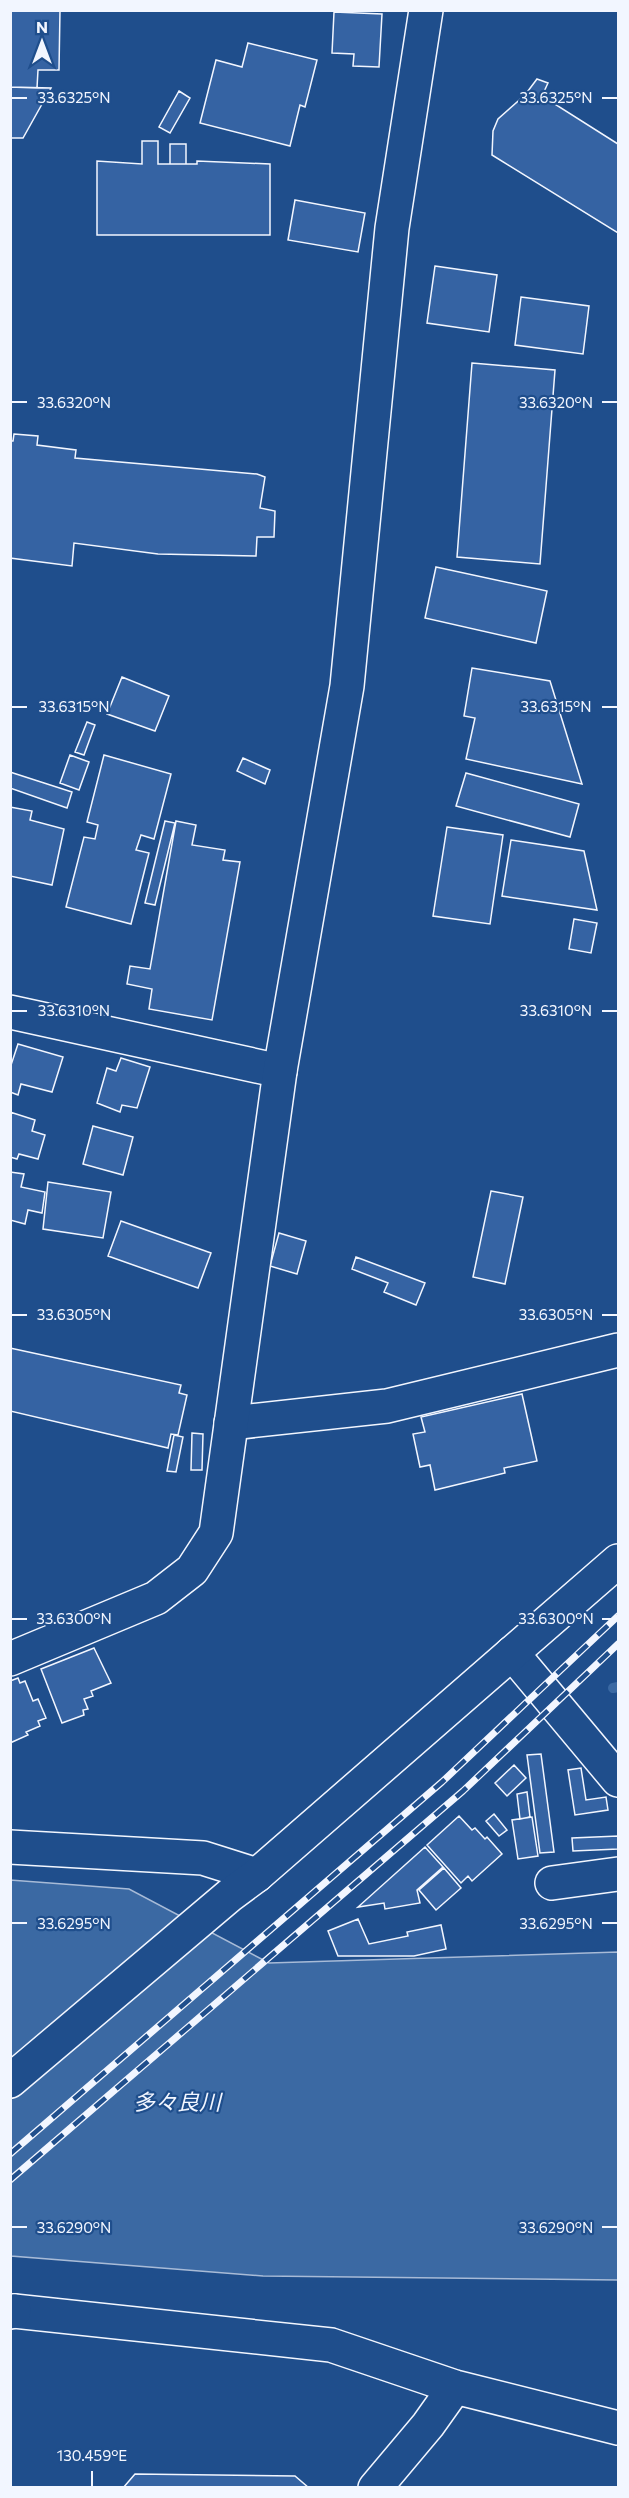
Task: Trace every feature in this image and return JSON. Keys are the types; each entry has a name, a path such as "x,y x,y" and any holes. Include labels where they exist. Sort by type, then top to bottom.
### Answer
{"street":[{"path":"10,1659 156,1598 192,1570 216,1533 280,1071 347,686 392,228 426,10"},
{"path":"10,1012 280,1071"},
{"path":"231,1423 387,1406 618,1350"},
{"path":"10,2081 230,1895 257,1875 618,1561"},
{"path":"512,1653 618,1780"},
{"path":"10,1847 203,1858 257,1875"},
{"path":"552,1882 618,1874"},
{"path":"12,2312 331,2345 455,2387 618,2428"},
{"path":"375,2487 428,2425 455,2387"}],"water":[{"name":"多々良川","path":"10,1880 129,1889 269,1963 618,1952 618,2280 263,2276 11,2256"}],"building":[{"path":"10,10 60,10 59,70 38,70 37,88 10,87"},
{"path":"334,12 382,14 379,67 353,66 354,54 332,53"},
{"path":"248,43 317,60 305,107 300,105 290,146 200,123 216,60 242,67"},
{"path":"537,79 548,83 542,96 618,144 618,233 492,155 493,131 498,119 525,95"},
{"path":"10,87 51,88 23,138 10,138"},
{"path":"179,91 190,98 170,133 159,127"},
{"path":"142,141 158,141 158,164 197,164 197,161 270,164 270,235 97,235 97,161 142,164"},
{"path":"170,144 186,144 186,164 170,164"},
{"path":"295,200 365,213 358,252 288,240"},
{"path":"435,266 497,275 489,332 427,323"},
{"path":"521,297 589,306 583,354 515,345"},
{"path":"472,363 555,370 540,564 457,557"},
{"path":"14,434 38,436 37,445 76,450 75,458 257,474 265,477 260,508 275,511 274,537 257,537 256,556 158,554 74,543 72,566 10,558 10,441 13,441"},
{"path":"436,567 547,591 536,643 425,618"},
{"path":"472,668 550,681 582,784 466,759 475,718 464,716"},
{"path":"122,677 169,696 155,731 107,714"},
{"path":"87,722 95,725 84,755 75,752"},
{"path":"70,755 89,762 79,790 60,783"},
{"path":"104,755 171,774 154,839 141,835 136,850 149,853 131,924 66,907 84,837 95,839 98,825 87,822"},
{"path":"243,758 270,770 265,784 237,771"},
{"path":"10,772 72,792 67,808 10,788"},
{"path":"466,773 579,804 570,837 456,806"},
{"path":"10,807 32,811 30,820 64,829 52,885 10,876"},
{"path":"165,821 175,823 155,905 145,903"},
{"path":"176,821 196,825 192,845 225,850 223,860 240,862 212,1020 149,1009 152,989 127,984 130,966 150,969"},
{"path":"447,827 503,835 490,924 433,916"},
{"path":"511,840 584,851 597,910 502,896"},
{"path":"574,919 597,923 591,953 569,949"},
{"path":"18,1044 63,1057 52,1092 21,1084 18,1095 10,1092 10,1068"},
{"path":"121,1058 150,1067 137,1108 122,1105 120,1112 97,1103 107,1068 116,1071"},
{"path":"10,1112 35,1120 32,1131 45,1135 38,1159 19,1154 17,1159 10,1157"},
{"path":"93,1126 133,1137 123,1175 83,1164"},
{"path":"10,1172 24,1174 21,1187 45,1192 42,1213 28,1210 25,1224 10,1220"},
{"path":"48,1182 111,1192 103,1238 43,1229"},
{"path":"491,1191 523,1197 505,1284 473,1277"},
{"path":"121,1221 211,1253 198,1288 108,1256"},
{"path":"279,1233 306,1241 297,1274 270,1266"},
{"path":"356,1257 425,1283 416,1305 384,1292 388,1283 352,1269"},
{"path":"10,1348 181,1385 179,1393 187,1395 178,1435 171,1434 168,1448 10,1411"},
{"path":"522,1394 537,1461 504,1468 505,1473 435,1490 430,1465 420,1467 413,1434 425,1432 421,1417"},
{"path":"192,1433 203,1434 202,1470 191,1470"},
{"path":"174,1435 183,1437 176,1472 167,1471"},
{"path":"94,1648 111,1683 91,1691 93,1696 84,1699 88,1709 83,1710 84,1715 62,1723 41,1669"},
{"path":"18,1678 20,1683 25,1681 33,1701 38,1699 46,1718 38,1721 40,1726 26,1732 28,1735 10,1743 10,1681"},
{"path":"541,1754 554,1852 540,1853 527,1755"},
{"path":"514,1765 526,1778 507,1796 495,1783"},
{"path":"581,1768 586,1800 606,1797 608,1810 575,1815 568,1770"},
{"path":"527,1792 530,1817 520,1819 517,1794"},
{"path":"494,1814 507,1830 499,1836 486,1821"},
{"path":"459,1816 472,1830 475,1828 485,1839 487,1837 502,1854 472,1881 468,1876 461,1883 427,1845"},
{"path":"532,1817 538,1856 518,1859 512,1820"},
{"path":"618,1836 618,1849 573,1851 572,1838"},
{"path":"425,1847 443,1867 417,1890 420,1903 385,1909 384,1903 358,1907"},
{"path":"444,1868 461,1888 436,1910 419,1890"},
{"path":"358,1919 369,1944 408,1936 407,1932 441,1925 446,1949 414,1956 338,1956 328,1931"},
{"path":"135,2474 295,2476 309,2488 123,2488"}],"waterway":[{"path":"613,1688 618,1687"}],"railway":[{"path":"10,2154 442,1782 618,1616"},
{"path":"10,2180 463,1791 618,1644"}]}
